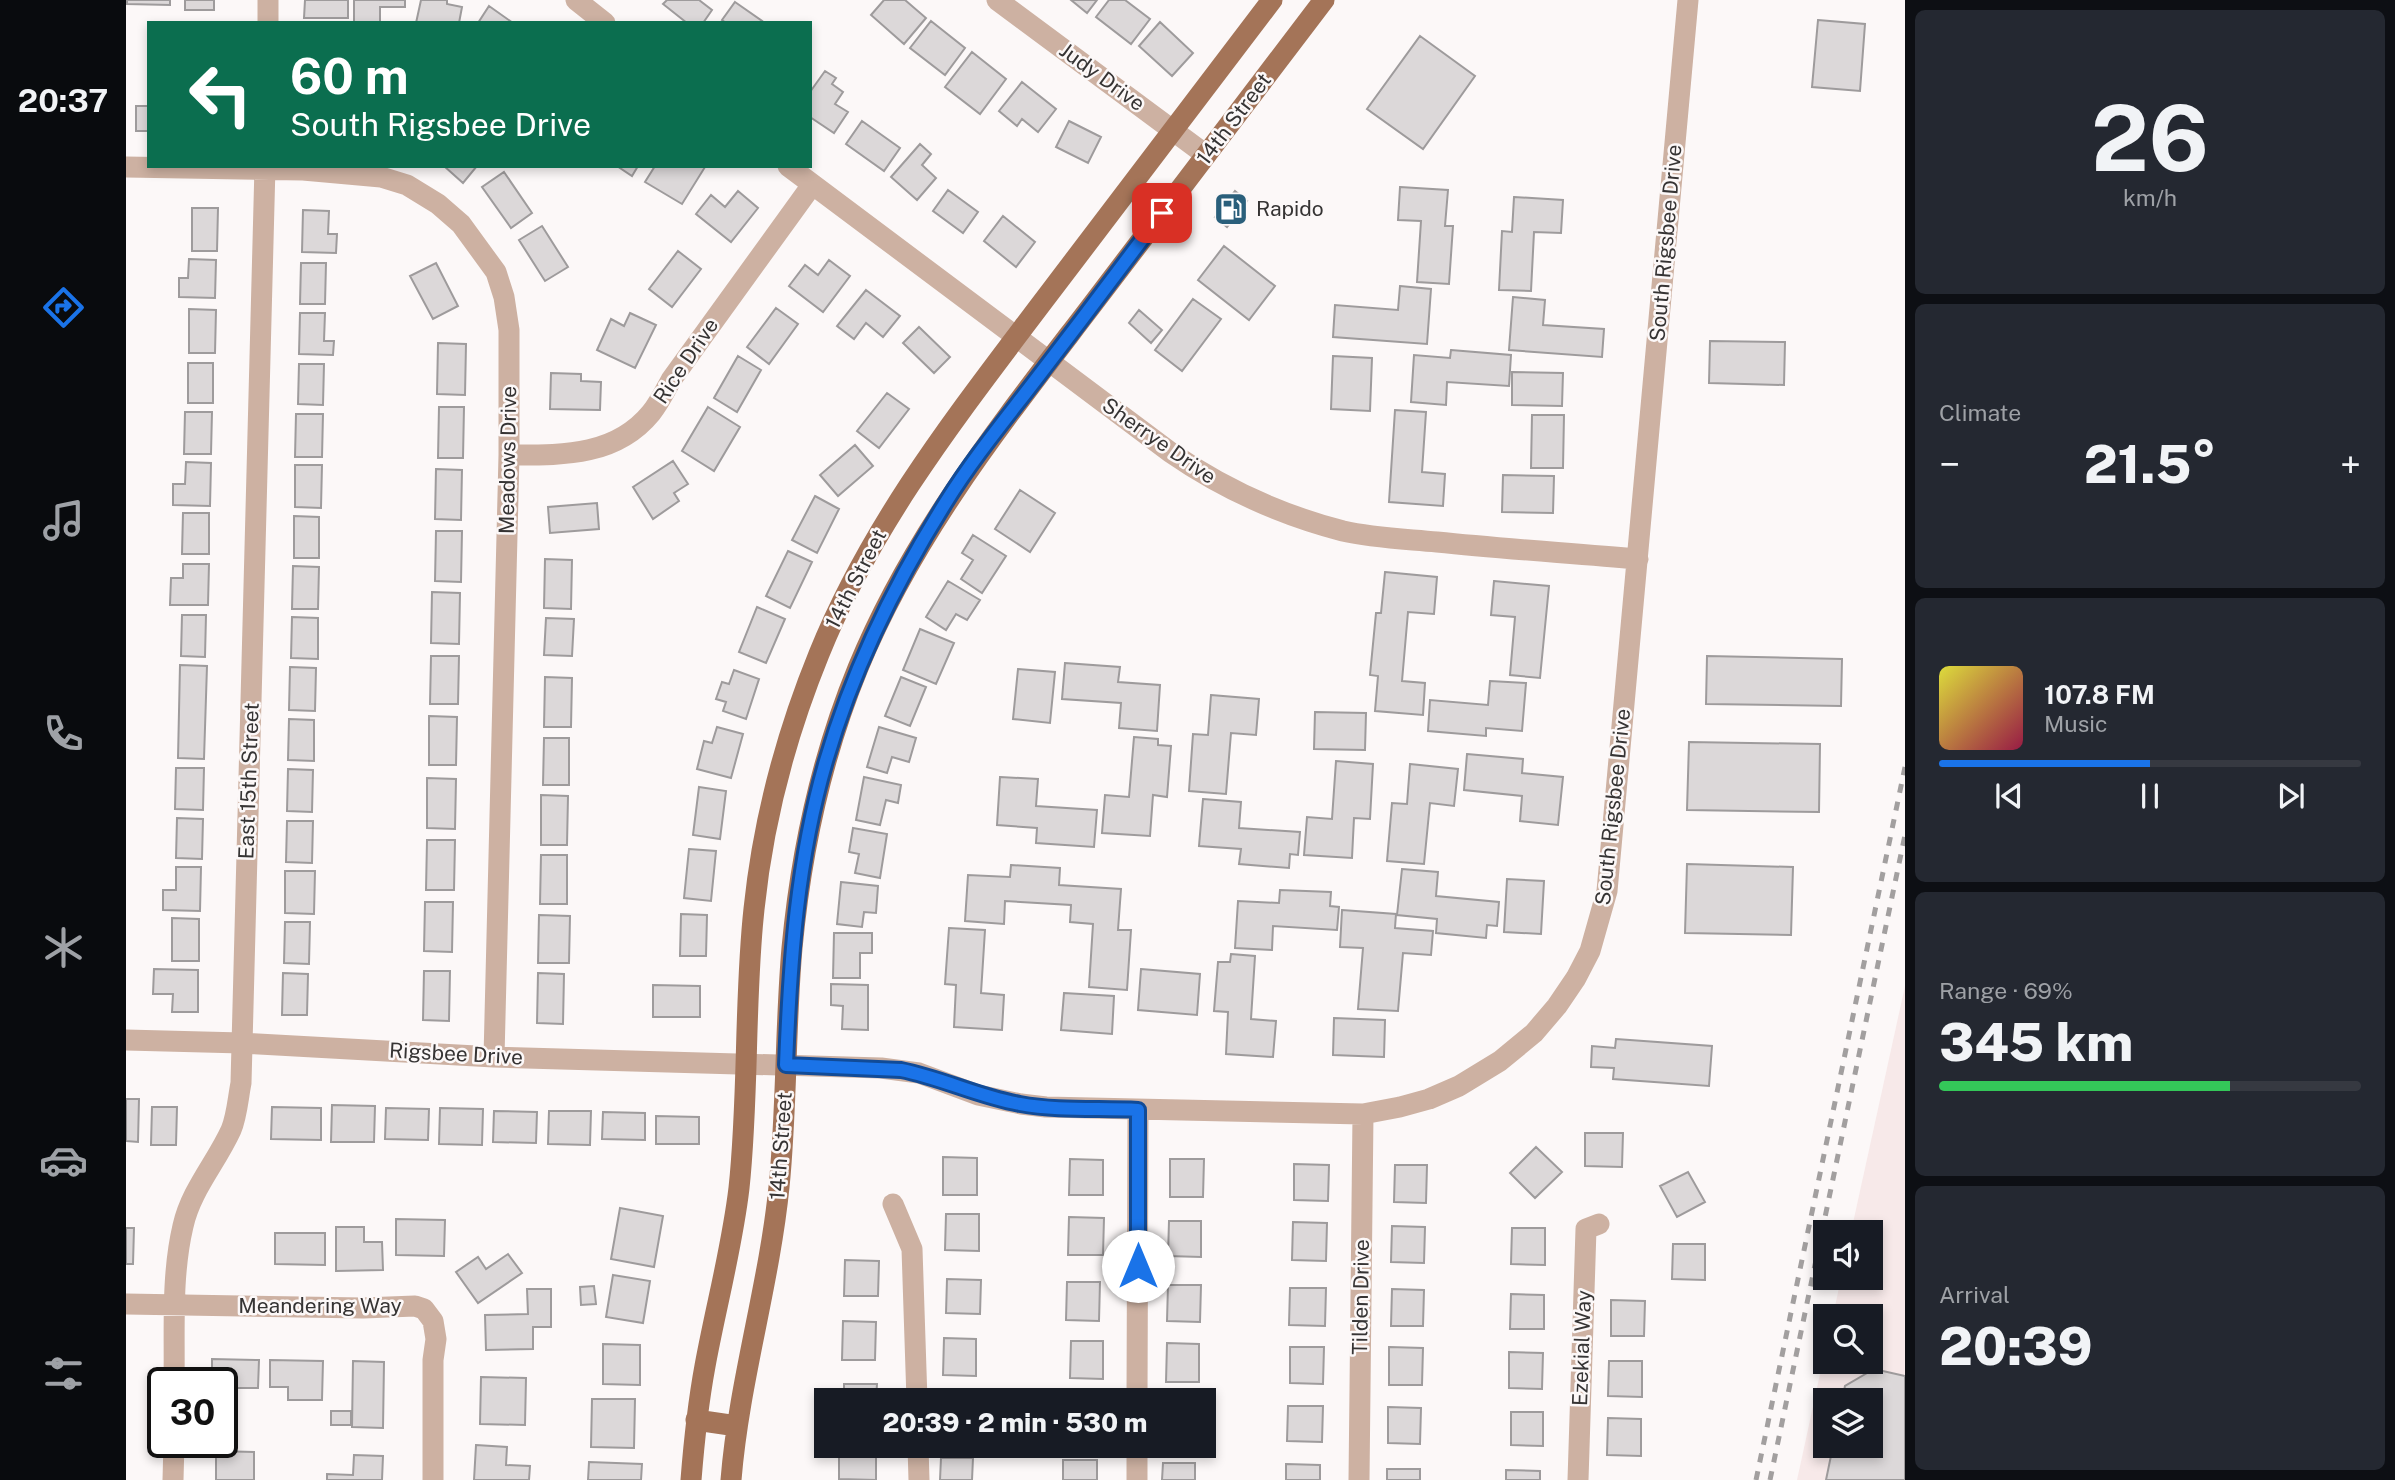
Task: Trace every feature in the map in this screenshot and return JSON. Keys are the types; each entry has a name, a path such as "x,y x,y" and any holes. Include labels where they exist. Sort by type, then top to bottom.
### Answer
{"main road":[{"name":"14th Street","path":"691,1480 696,1420 736,1212 743,1144 754,911 764,844 787,746 807,684 837,614 878,533 933,448 1272,0"},
{"name":"14th Street","path":"731,1480 737,1426 774,1226 781,1163 792,950 803,861 822,773 847,694 875,629 930,528 967,471 1324,0"},
{"path":"696,1420 737,1426"}],"street":[{"path":"268,0 268,21"},
{"path":"576,0 602,21"},
{"name":"Judy Drive","path":"997,0 1206,155"},
{"name":"South Rigsbee Drive","path":"786,1065 901,1070 919,1073 978,1095 1021,1104 1138,1110 1363,1114 1429,1099 1459,1086 1500,1061 1534,1033 1557,1006 1590,951 1607,891 1688,0"},
{"name":"Meadows Drive","path":"126,167 147,167"},
{"name":"Meadows Drive","path":"265,168 381,177 407,186 438,204 461,225 496,272 504,297 509,330 509,455 494,1057"},
{"name":"East 15th Street","path":"174,1367 177,1264 183,1225 197,1187 232,1127 241,1083 265,168"},
{"name":"Sherrye Drive","path":"791,168 1201,474 1232,490 1304,520 1380,537 1639,559"},
{"name":"Rice Drive","path":"509,455 572,455 604,447 638,426 651,413 671,380 812,185"},
{"name":"Rigsbee Drive","path":"126,1040 242,1043 494,1057 786,1065"},
{"path":"1137,1388 1138,1110"},
{"name":"Tilden Drive","path":"1359,1480 1363,1114"},
{"path":"893,1204 912,1249 917,1388"},
{"name":"Ezekial Way","path":"1578,1480 1586,1229 1599,1224"},
{"name":"Meandering Way","path":"126,1304 349,1308 415,1306 424,1309 433,1321 436,1339 433,1360 433,1480"},
{"path":"173,1480 174,1458"},
{"path":"918,1458 919,1480"},
{"path":"1137,1458 1137,1480"}],"shaded area":[{"path":"1905,986 1905,1480 1797,1480 1813,1406 1813,1458 1883,1458 1883,1388 1817,1388 1820,1374 1883,1374 1883,1304 1836,1304 1838,1290 1883,1290 1883,1220 1854,1220"}],"building":[{"path":"127,0 170,0 170,5 127,4"},
{"path":"185,0 214,0 214,10 185,10"},
{"path":"305,0 348,0 348,18 304,18"},
{"path":"354,0 405,0 405,7 380,7 380,21 354,21"},
{"path":"421,0 447,0 447,4 462,7 459,21 416,21"},
{"path":"667,0 699,0 712,10 704,21 684,21 663,4"},
{"path":"884,0 905,0 926,18 904,44 871,15"},
{"path":"1071,0 1097,0 1087,13"},
{"path":"1109,0 1125,0 1150,19 1131,44 1096,17"},
{"path":"735,2 762,21 723,21"},
{"path":"489,6 510,21 479,21"},
{"path":"1818,20 1865,24 1860,91 1812,87"},
{"path":"931,21 965,48 945,75 910,48"},
{"path":"1160,22 1193,53 1172,76 1139,46"},
{"path":"1420,36 1475,76 1423,149 1367,109"},
{"path":"972,52 1006,79 980,114 945,87"},
{"path":"825,71 836,78 832,84 843,92 835,104 848,112 834,133 812,118 812,89"},
{"path":"1022,82 1056,109 1038,132 1022,119 1017,126 999,111"},
{"path":"136,106 147,106 147,131 136,131"},
{"path":"862,121 900,148 884,171 846,144"},
{"path":"1069,121 1101,137 1088,163 1056,147"},
{"path":"920,144 931,154 922,165 936,178 917,200 891,177"},
{"path":"446,168 475,168 463,183"},
{"path":"620,168 637,168 632,176"},
{"path":"654,168 704,168 682,204 645,182"},
{"path":"504,172 532,213 511,228 482,187"},
{"path":"1400,187 1448,190 1445,226 1453,226 1449,284 1417,282 1421,221 1398,220"},
{"path":"948,190 978,212 963,233 933,211"},
{"path":"738,191 758,208 731,242 696,214 711,195 725,207"},
{"name":"Rapido","path":"1235,191 1247,201 1227,227 1215,217"},
{"path":"1514,197 1563,200 1561,233 1534,232 1531,291 1499,290 1502,231 1512,232"},
{"path":"192,208 218,208 217,251 192,251"},
{"path":"303,210 329,211 328,234 337,234 336,253 302,252"},
{"path":"1003,216 1035,242 1016,267 984,241"},
{"path":"542,226 568,267 545,281 519,240"},
{"path":"1224,246 1275,286 1249,320 1198,280"},
{"path":"678,251 701,269 672,307 649,289"},
{"path":"189,259 216,260 215,298 179,297 179,278 188,278"},
{"path":"829,260 850,276 823,312 789,286 805,265 818,275"},
{"path":"301,263 326,263 325,304 300,304"},
{"path":"436,263 458,306 433,319 410,276"},
{"path":"1400,286 1431,289 1427,344 1333,337 1335,305 1398,310"},
{"path":"866,290 900,316 883,337 866,323 854,339 837,326"},
{"path":"1513,297 1545,300 1543,325 1604,329 1602,357 1509,350"},
{"path":"1193,299 1221,319 1182,371 1155,350"},
{"path":"776,308 798,324 769,364 747,347"},
{"path":"189,309 216,310 215,353 189,353"},
{"path":"1139,310 1162,330 1151,343 1129,323"},
{"path":"300,313 325,313 324,341 334,341 333,355 299,354"},
{"path":"630,313 656,325 635,368 597,350 611,319 624,326"},
{"path":"919,327 950,357 934,373 903,343"},
{"path":"1710,341 1785,342 1784,385 1709,383"},
{"path":"438,343 466,344 465,395 437,394"},
{"path":"1451,350 1511,355 1509,386 1447,382 1446,405 1411,402 1414,355 1450,358"},
{"path":"738,356 761,370 737,412 714,398"},
{"path":"1333,356 1372,358 1370,411 1331,409"},
{"path":"188,363 213,363 213,403 188,403"},
{"path":"299,364 324,364 323,405 298,404"},
{"path":"1512,372 1563,373 1562,406 1512,405"},
{"path":"551,373 581,374 581,381 601,382 600,410 550,409"},
{"path":"887,393 909,409 879,448 857,431"},
{"path":"439,407 464,407 463,458 438,458"},
{"path":"708,407 740,427 714,471 682,451"},
{"path":"1395,410 1426,412 1422,472 1445,474 1443,506 1389,502"},
{"path":"185,412 212,412 211,454 184,454"},
{"path":"296,414 323,414 322,457 295,457"},
{"path":"1532,415 1564,415 1563,468 1531,468"},
{"path":"855,445 873,466 838,496 820,475"},
{"path":"673,461 688,484 674,493 679,501 653,519 633,487"},
{"path":"186,462 211,463 210,506 173,505 173,484 185,484"},
{"path":"295,465 322,465 321,508 295,507"},
{"path":"436,469 462,470 461,520 435,519"},
{"path":"1503,475 1554,476 1553,513 1502,512"},
{"path":"1020,490 1055,513 1030,552 995,529"},
{"path":"815,496 839,509 817,553 792,540"},
{"path":"597,503 599,529 550,533 548,507"},
{"path":"183,513 209,513 209,554 182,554"},
{"path":"294,516 319,517 319,558 294,558"},
{"path":"436,531 462,531 461,582 435,581"},
{"path":"973,535 1006,556 982,593 961,579 973,560 962,553"},
{"path":"788,551 812,562 790,608 766,596"},
{"path":"545,559 572,560 571,609 544,608"},
{"path":"183,564 209,564 208,605 170,605 171,578 183,578"},
{"path":"293,566 319,567 318,609 292,609"},
{"path":"1385,572 1437,577 1434,614 1408,612 1402,681 1425,683 1423,715 1375,711 1378,676 1370,675 1376,613 1381,613"},
{"path":"948,581 980,600 967,620 956,614 946,630 926,617"},
{"path":"1494,581 1549,586 1540,678 1510,675 1515,617 1491,615"},
{"path":"432,592 460,593 459,644 431,643"},
{"path":"757,607 785,619 766,663 739,652"},
{"path":"182,615 206,615 205,657 181,656"},
{"path":"292,617 318,618 318,659 291,658"},
{"path":"546,618 574,619 572,656 544,655"},
{"path":"920,629 954,643 936,684 903,670"},
{"path":"431,656 459,656 458,704 430,704"},
{"path":"1707,656 1842,659 1841,706 1706,704"},
{"path":"1065,663 1120,667 1118,682 1160,685 1157,731 1119,728 1121,703 1062,699"},
{"path":"180,665 207,666 204,759 178,758"},
{"path":"290,667 316,668 315,711 289,710"},
{"path":"1018,669 1055,672 1050,723 1013,719"},
{"path":"734,670 759,679 746,719 723,711 726,702 716,699 722,682 729,684"},
{"path":"545,677 572,678 571,727 544,727"},
{"path":"901,677 926,687 910,726 885,716"},
{"path":"1490,681 1526,683 1522,731 1486,728 1486,736 1428,731 1430,700 1488,705"},
{"path":"1211,695 1259,699 1256,735 1231,733 1226,794 1189,791 1193,734 1208,735"},
{"path":"1315,712 1366,713 1365,750 1314,749"},
{"path":"429,716 457,717 456,765 429,765"},
{"path":"289,719 314,720 314,761 288,760"},
{"path":"717,727 743,734 731,778 697,769 704,741 712,743"},
{"path":"879,727 916,738 909,762 892,757 887,773 867,767"},
{"path":"1134,737 1158,739 1158,745 1171,746 1167,797 1153,795 1150,836 1102,833 1105,795 1129,797"},
{"path":"544,738 569,738 569,785 543,785"},
{"path":"1689,742 1820,744 1819,812 1687,810"},
{"path":"1467,754 1523,759 1522,773 1563,777 1558,825 1520,821 1522,796 1464,790"},
{"path":"1336,761 1373,764 1370,819 1354,818 1352,858 1304,855 1307,817 1332,819"},
{"path":"1410,764 1458,769 1454,806 1430,803 1424,864 1387,861 1392,803 1407,804"},
{"path":"176,768 204,768 203,810 175,809"},
{"path":"288,769 313,770 312,812 287,811"},
{"path":"864,777 901,785 898,803 886,800 880,825 856,820"},
{"path":"1000,777 1038,779 1036,806 1097,810 1094,847 1036,843 1037,828 997,825"},
{"path":"427,778 456,779 455,829 427,828"},
{"path":"699,787 726,791 720,839 693,835"},
{"path":"541,795 568,796 567,845 541,845"},
{"path":"1203,799 1241,802 1239,828 1300,832 1298,855 1290,854 1289,868 1239,864 1241,849 1199,846"},
{"path":"177,818 203,819 202,859 176,858"},
{"path":"287,821 313,821 312,863 286,862"},
{"path":"853,828 887,834 880,878 855,873 859,854 849,852"},
{"path":"427,840 455,840 454,890 426,890"},
{"path":"689,849 716,851 711,901 684,898"},
{"path":"541,855 567,855 567,904 540,904"},
{"path":"1687,864 1793,867 1791,935 1685,933"},
{"path":"1011,865 1060,868 1059,885 1121,889 1118,930 1131,930 1127,990 1089,987 1093,924 1070,922 1071,905 1005,901 1004,924 965,921 968,875 1010,877"},
{"path":"176,867 201,867 200,911 163,910 163,890 176,890"},
{"path":"1402,869 1438,872 1436,896 1499,902 1497,926 1487,925 1486,938 1436,933 1437,919 1397,915"},
{"path":"285,871 315,871 314,914 285,913"},
{"path":"1507,879 1544,881 1541,934 1504,932"},
{"path":"841,882 878,886 876,913 864,912 862,927 837,924"},
{"path":"1280,890 1331,892 1330,906 1339,907 1337,930 1273,926 1272,950 1235,948 1238,901 1279,903"},
{"path":"425,902 453,902 452,952 424,951"},
{"path":"1342,910 1396,914 1395,928 1433,931 1431,955 1403,953 1398,1011 1358,1009 1363,948 1340,947"},
{"path":"681,914 707,915 706,956 680,956"},
{"path":"539,915 570,916 569,963 538,963"},
{"path":"172,918 199,919 199,961 172,961"},
{"path":"285,922 310,922 309,964 284,963"},
{"path":"949,928 985,930 981,993 1004,995 1002,1030 954,1027 956,985 945,984"},
{"path":"834,933 872,933 872,953 860,953 860,978 833,978"},
{"path":"1231,954 1255,956 1251,1019 1276,1021 1273,1057 1226,1054 1228,1012 1214,1011 1218,962 1230,962"},
{"path":"154,969 198,970 198,1012 172,1012 173,994 153,994"},
{"path":"1141,969 1200,974 1197,1015 1138,1010"},
{"path":"424,971 450,971 449,1021 423,1020"},
{"path":"283,973 308,974 307,1015 282,1015"},
{"path":"538,973 564,974 563,1024 537,1023"},
{"path":"831,984 868,985 868,1030 842,1029 843,1006 831,1005"},
{"path":"653,985 700,986 700,1017 653,1017"},
{"path":"1064,993 1114,996 1112,1034 1061,1030"},
{"path":"1334,1018 1385,1020 1384,1057 1333,1055"},
{"path":"1616,1039 1712,1046 1709,1086 1613,1079 1614,1068 1591,1067 1592,1046 1615,1048"},
{"path":"126,1099 139,1099 138,1142 126,1141"},
{"path":"332,1105 375,1106 374,1142 331,1142"},
{"path":"152,1107 177,1107 176,1145 151,1145"},
{"path":"272,1107 321,1108 321,1140 271,1139"},
{"path":"386,1108 429,1109 428,1140 385,1139"},
{"path":"440,1108 483,1109 482,1145 439,1144"},
{"path":"494,1111 537,1112 536,1143 493,1142"},
{"path":"549,1111 591,1111 590,1145 548,1144"},
{"path":"603,1112 645,1113 645,1140 602,1139"},
{"path":"656,1116 699,1117 699,1144 656,1144"},
{"path":"1585,1133 1623,1133 1622,1167 1585,1166"},
{"path":"1536,1147 1562,1172 1535,1198 1510,1173"},
{"path":"943,1157 977,1158 977,1195 943,1195"},
{"path":"1070,1159 1103,1160 1103,1195 1069,1195"},
{"path":"1170,1159 1204,1159 1203,1197 1170,1197"},
{"path":"1294,1164 1329,1165 1328,1201 1294,1200"},
{"path":"1395,1165 1427,1165 1426,1203 1394,1202"},
{"path":"1688,1172 1705,1202 1677,1217 1660,1186"},
{"path":"620,1208 663,1216 654,1267 611,1259"},
{"path":"946,1214 979,1214 979,1251 945,1250"},
{"path":"1069,1217 1104,1218 1103,1255 1068,1255"},
{"path":"396,1219 445,1220 444,1256 396,1255"},
{"path":"1169,1221 1201,1221 1201,1257 1168,1256"},
{"path":"1293,1222 1327,1223 1326,1261 1292,1260"},
{"path":"1392,1226 1425,1227 1424,1263 1391,1262"},
{"path":"336,1227 364,1227 364,1242 382,1242 383,1270 336,1271"},
{"path":"126,1228 134,1228 133,1264 126,1264"},
{"path":"1512,1228 1545,1228 1545,1265 1511,1264"},
{"path":"275,1233 325,1233 325,1265 275,1264"},
{"path":"1673,1244 1705,1244 1705,1280 1672,1279"},
{"path":"508,1254 522,1273 478,1303 456,1272 478,1257 486,1269"},
{"path":"845,1260 879,1261 878,1296 844,1296"},
{"path":"613,1275 650,1281 643,1323 606,1317"},
{"path":"947,1279 981,1280 980,1314 946,1313"},
{"path":"1067,1282 1100,1282 1099,1321 1066,1320"},
{"path":"1168,1285 1201,1285 1200,1322 1167,1321"},
{"path":"594,1286 596,1304 581,1305 580,1287"},
{"path":"1290,1288 1326,1288 1325,1326 1289,1325"},
{"path":"527,1289 551,1289 551,1327 533,1327 533,1349 486,1350 485,1315 528,1314"},
{"path":"1392,1289 1424,1290 1423,1326 1391,1326"},
{"path":"1511,1294 1544,1295 1544,1329 1510,1329"},
{"path":"1611,1300 1645,1301 1644,1336 1611,1336"},
{"path":"843,1321 876,1322 875,1360 842,1360"},
{"path":"944,1338 976,1339 976,1376 943,1375"},
{"path":"1071,1341 1103,1341 1103,1379 1070,1378"},
{"path":"1167,1343 1199,1344 1199,1382 1166,1382"},
{"path":"603,1344 640,1345 640,1385 603,1384"},
{"path":"1290,1347 1324,1347 1323,1384 1290,1383"},
{"path":"1389,1347 1423,1348 1422,1385 1389,1385"},
{"path":"1509,1352 1543,1353 1542,1389 1509,1388"},
{"path":"212,1359 259,1360 258,1388 238,1388 238,1367 212,1367"},
{"path":"270,1360 323,1361 322,1400 288,1400 288,1387 270,1387"},
{"path":"353,1361 384,1362 383,1428 352,1427"},
{"path":"1609,1361 1642,1361 1642,1397 1608,1396"},
{"path":"1883,1371 1905,1376 1905,1480 1826,1480 1831,1458 1883,1458 1883,1388 1845,1386 1865,1374 1883,1374"},
{"path":"481,1377 526,1378 525,1425 480,1424"},
{"path":"844,1384 877,1384 877,1388 844,1388"},
{"path":"592,1399 635,1399 634,1448 591,1447"},
{"path":"1288,1406 1323,1406 1322,1442 1287,1441"},
{"path":"1388,1407 1421,1408 1420,1444 1388,1443"},
{"path":"331,1411 351,1411 351,1425 331,1425"},
{"path":"1511,1412 1543,1412 1543,1446 1511,1445"},
{"path":"1608,1418 1641,1419 1641,1456 1607,1455"},
{"path":"476,1445 507,1447 506,1465 530,1466 529,1480 474,1480"},
{"path":"238,1452 254,1452 254,1480 216,1480 216,1458 238,1458"},
{"path":"354,1455 383,1456 382,1480 327,1480 327,1474 353,1475"},
{"path":"839,1458 876,1458 876,1480 839,1479"},
{"path":"941,1458 973,1458 972,1480 940,1480"},
{"path":"1063,1460 1097,1460 1097,1480 1063,1480"},
{"path":"589,1462 642,1464 641,1480 588,1480"},
{"path":"1163,1463 1195,1463 1195,1480 1162,1480"},
{"path":"1286,1464 1320,1465 1320,1480 1286,1480"},
{"path":"1387,1469 1420,1469 1420,1480 1387,1480"},
{"path":"1506,1470 1540,1471 1540,1480 1506,1480"}],"railway":[{"path":"1756,1480 1905,767"},
{"path":"1770,1480 1905,835"}],"place":[{"name":"Rapido","path":"1231,209"}],"route":[{"path":"1138,1266 1138,1110 1021,1104 978,1095 919,1073 901,1070 786,1065 792,950 809,830 835,730 875,629 904,573 967,471 1162,213"}]}
